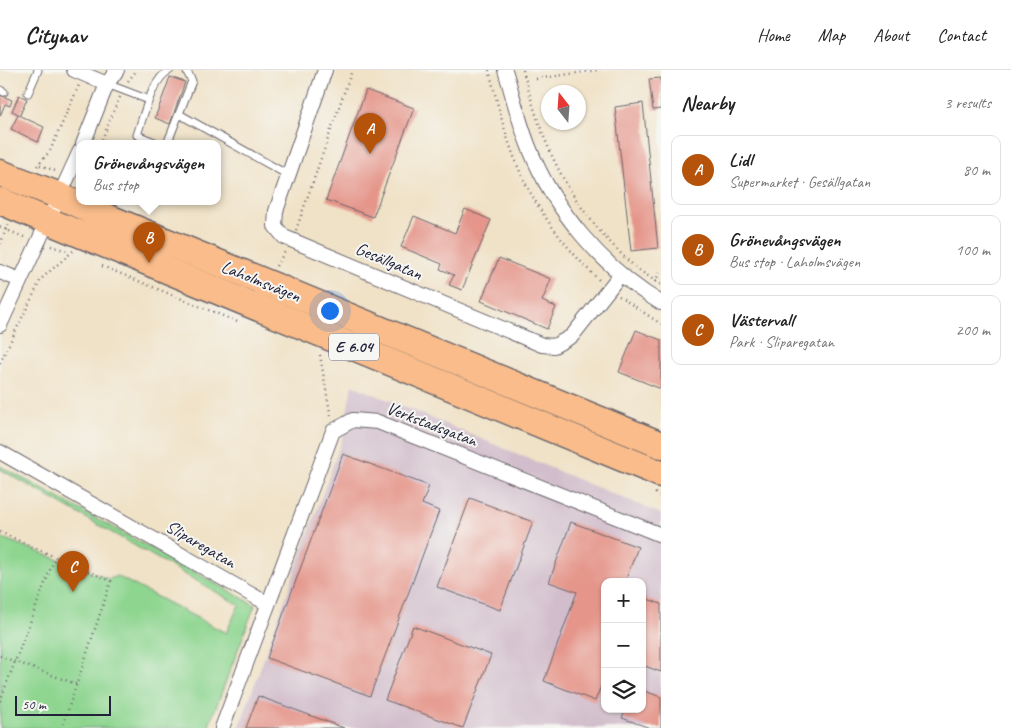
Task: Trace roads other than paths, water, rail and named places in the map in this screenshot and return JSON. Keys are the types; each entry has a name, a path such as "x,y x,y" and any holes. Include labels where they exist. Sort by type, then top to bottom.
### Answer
{"highway":[{"name":"Laholmsvägen","path":"0,173 76,203"},
{"name":"Laholmsvägen","path":"0,201 42,232 78,248 661,474"},
{"name":"Laholmsvägen","path":"80,205 661,446"}],"street":[{"path":"85,140 107,84 117,70"},
{"name":"Gesällgatan","path":"324,70 276,211 275,226 284,237 292,242 542,345 554,346 572,336 620,274"},
{"path":"505,70 530,150 554,197 583,236 620,274 661,303"},
{"path":"79,72 107,84"},
{"path":"0,325 76,159"},
{"path":"0,272 20,280"},
{"name":"Verkstadsgatan","path":"268,604 334,431 353,420 378,422 661,535"},
{"name":"Sliparegatan","path":"0,452 268,604"},
{"path":"222,728 268,604"}],"lane":[{"path":"28,93 38,70"},
{"path":"149,140 137,135 149,100 164,73 170,70"},
{"path":"169,140 192,81 186,70"},
{"path":"107,84 149,100"},
{"path":"179,114 288,175"}],"place":[{"name":"Lidl","path":"370,154"},
{"name":"Grönevångsvägen","path":"149,263"},
{"name":"Västervall","path":"73,592"}]}
